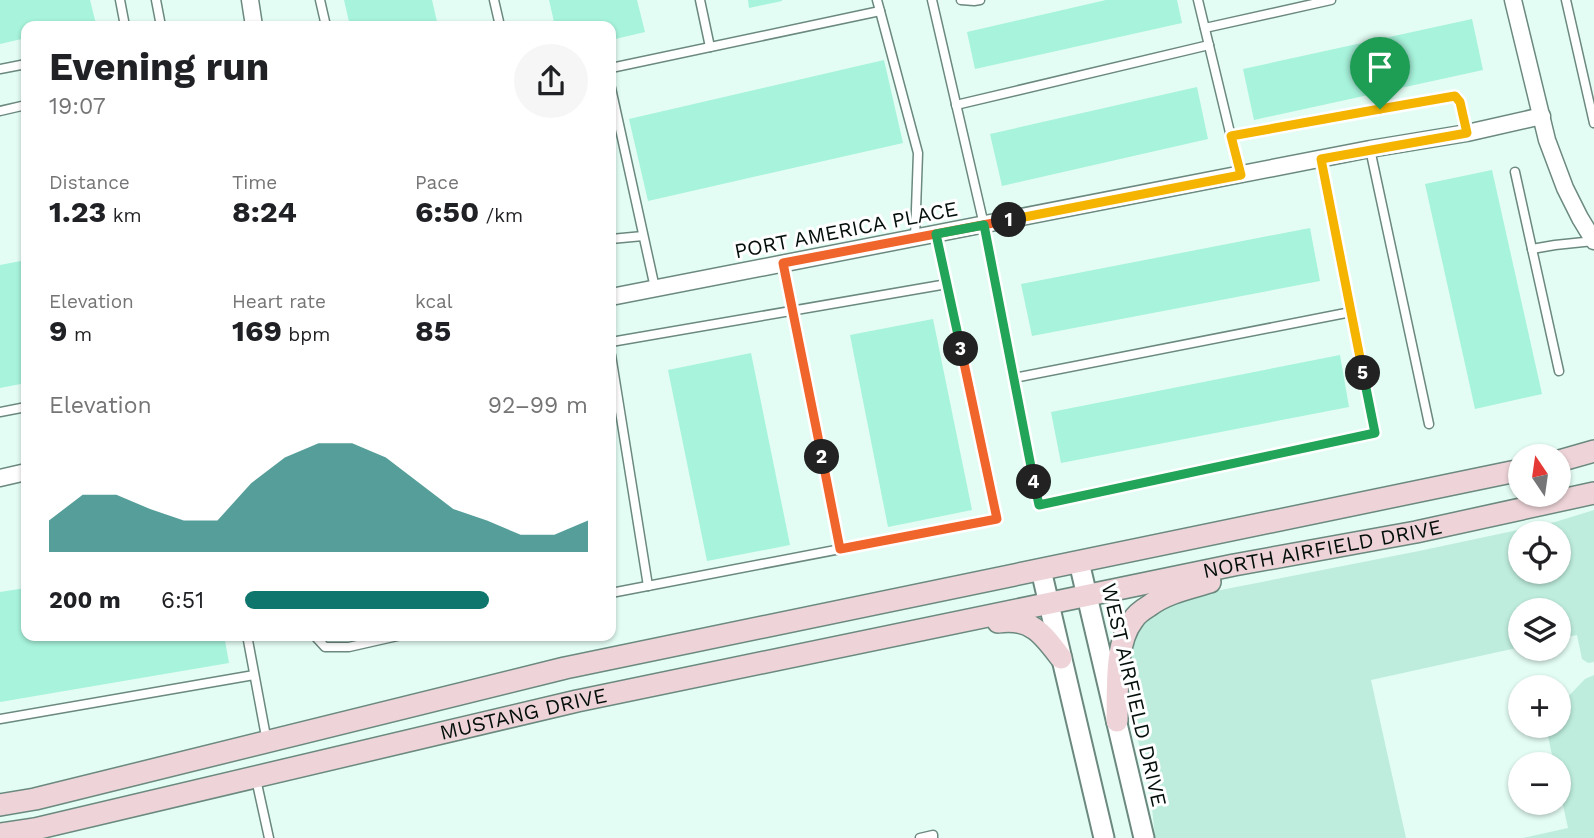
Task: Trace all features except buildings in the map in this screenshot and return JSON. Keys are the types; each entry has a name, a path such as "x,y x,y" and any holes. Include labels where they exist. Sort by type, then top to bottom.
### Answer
{"main road":[{"path":"1572,458 1594,452"},
{"name":"NORTH AIRFIELD DRIVE","path":"1041,570 1508,473"},
{"name":"NORTH AIRFIELD DRIVE","path":"1049,603 1416,532 1594,493"},
{"path":"1117,721 1118,665 1123,641 1132,620 1150,605 1168,596 1295,554"},
{"name":"MUSTANG DRIVE","path":"0,805 35,799 565,668 1041,570"},
{"name":"MUSTANG DRIVE","path":"0,834 35,829 577,701 1049,603"},
{"path":"854,643 1009,620 1028,624 1044,637 1061,658"}],"street":[{"path":"250,0 253,21"},
{"path":"1513,0 1547,140 1565,188 1594,241"},
{"name":"PORT AMERICA PLACE","path":"616,296 1370,149 1467,133 1542,116"},
{"path":"0,478 21,473"},
{"name":"WEST AIRFIELD DRIVE","path":"1079,562 1144,838"},
{"path":"1041,570 1104,838"}],"lane":[{"path":"120,0 124,21"},
{"path":"156,0 160,21"},
{"path":"320,0 326,21"},
{"path":"494,0 499,21"},
{"path":"700,0 710,47"},
{"path":"877,0 918,153 915,238"},
{"path":"932,0 984,225 1039,505 1375,433 1321,159"},
{"path":"961,0 980,0"},
{"path":"1198,0 1241,175"},
{"path":"1205,27 1331,0"},
{"path":"1566,0 1594,123"},
{"path":"616,67 880,12"},
{"path":"956,105 1209,45"},
{"path":"0,69 21,65"},
{"path":"1231,136 1455,96 1460,102 1467,133"},
{"path":"0,111 21,106"},
{"path":"616,111 655,288"},
{"path":"1370,149 1429,424"},
{"path":"1515,172 1559,371"},
{"path":"616,592 997,519 936,234"},
{"path":"616,239 643,236"},
{"path":"1532,249 1594,241"},
{"path":"783,263 840,549"},
{"path":"616,341 947,285"},
{"path":"1014,378 1351,312"},
{"path":"616,386 648,586"},
{"path":"0,412 21,408"},
{"path":"248,641 267,742"},
{"path":"319,641 324,647 349,647 376,641"},
{"path":"0,719 254,675"},
{"path":"255,777 269,838"},
{"path":"920,838 933,835 933,838"}],"green space":[{"path":"1594,510 1594,662 1588,663 1582,659 1577,635 1571,636 1571,598 1508,598 1508,650 1371,680 1406,838 1155,838 1151,797 1144,766 1147,765 1144,753 1141,753 1125,684 1131,644 1151,615 1180,598 1508,532 1508,584 1571,584 1571,521 1558,521"},
{"path":"1594,675 1594,838 1523,838 1568,828 1565,815 1571,815 1571,752 1551,752 1548,738 1571,738 1571,694 1585,679"}],"route":[{"path":"1455,96 1460,102 1467,133 1321,159 1375,433 1039,505 984,225 936,234 997,519 840,549 783,263 1241,175 1231,136 1380,109 1455,96"}]}
